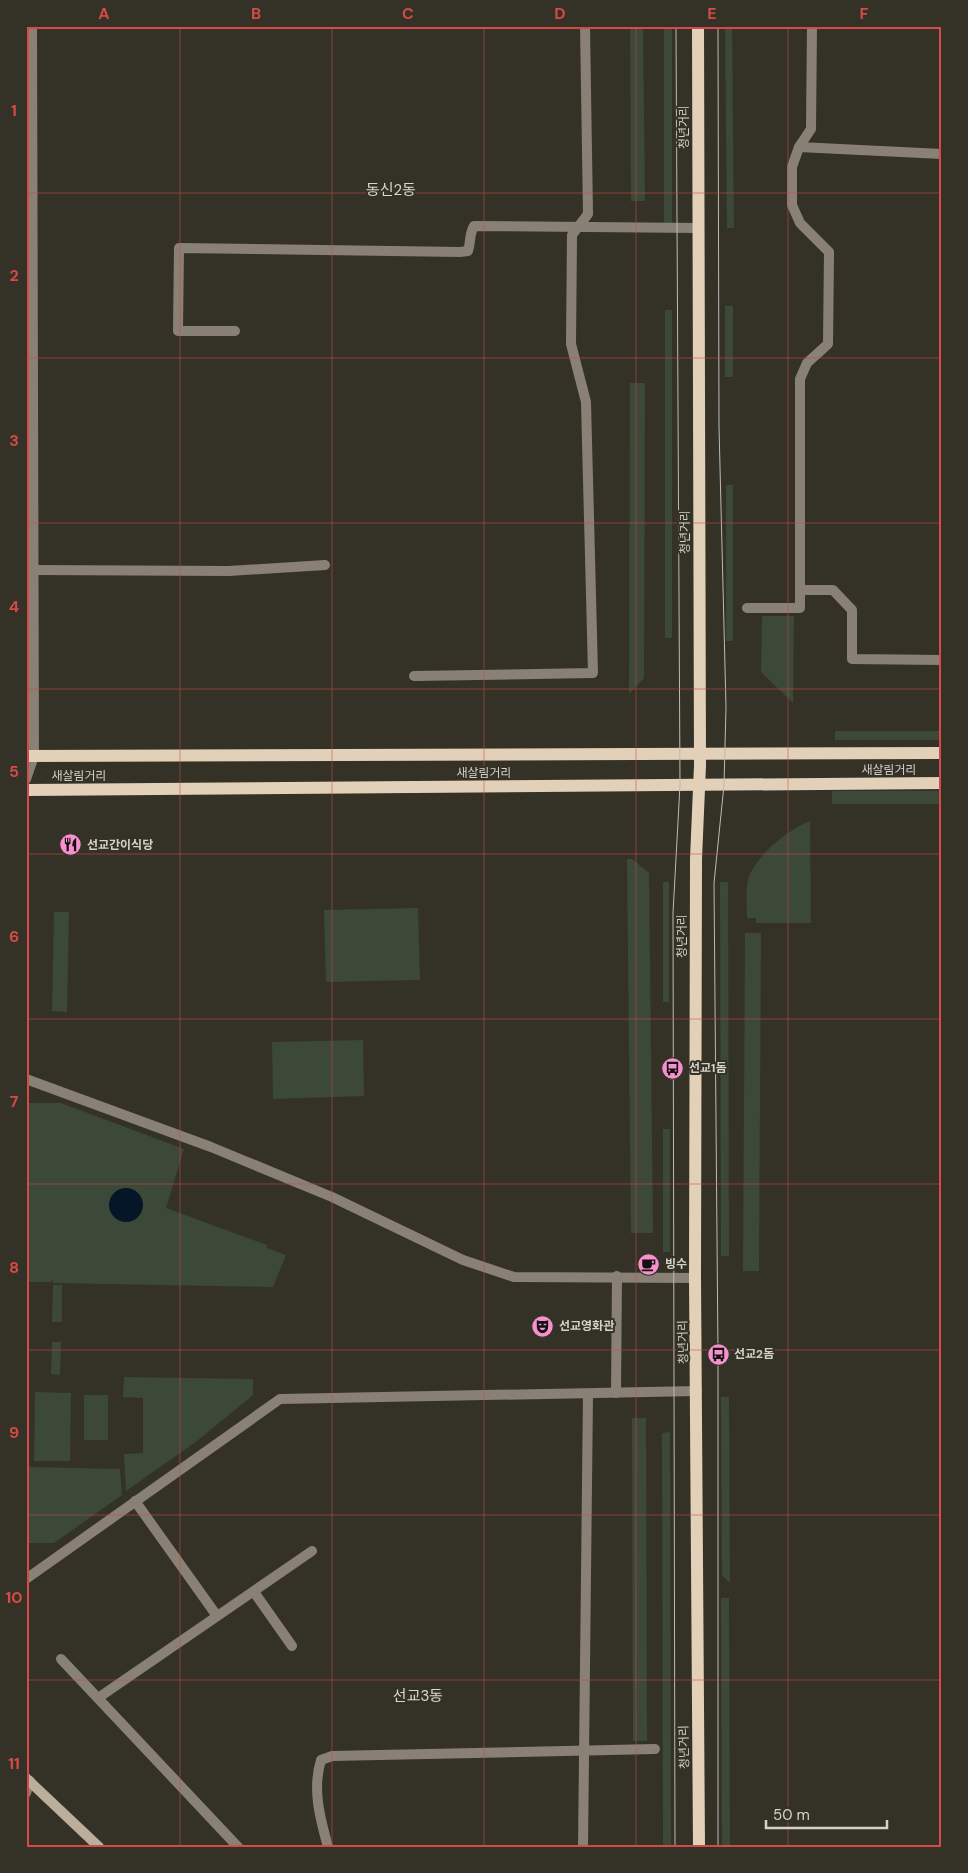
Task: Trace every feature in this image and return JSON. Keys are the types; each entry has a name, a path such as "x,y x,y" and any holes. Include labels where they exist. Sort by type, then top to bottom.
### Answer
{"main road":[{"name":"청년거리","path":"698,26 700,785 696,859 695,1278 698,1391 696,1598 699,1847"},
{"name":"새살림거리","path":"30,756 942,753"},
{"name":"새살림거리","path":"26,790 942,783"},
{"path":"28,1779 100,1847"}],"street":[{"path":"26,779 30,756 34,570 30,345 32,26"},
{"path":"414,676 593,673 586,402 571,344 572,235 588,214 586,26"},
{"path":"747,608 800,608 800,379 807,363 828,344 829,252 800,223 792,206 792,167 799,146 811,129 812,26"},
{"path":"799,146 942,154"},
{"path":"236,331 178,331 179,248 460,252 468,251 471,244 470,232 474,226 698,228"},
{"path":"34,570 229,570 325,565"},
{"path":"800,590 833,590 852,610 852,659 942,660"},
{"path":"26,1079 211,1147 332,1197 463,1260 514,1277 616,1276 695,1278"},
{"path":"616,1276 616,1393"},
{"path":"26,1579 280,1399 698,1391"},
{"path":"583,1847 583,1772 586,1750 588,1394"},
{"path":"136,1501 217,1616"},
{"path":"98,1698 312,1551"},
{"path":"254,1592 292,1646"},
{"path":"61,1659 238,1847"},
{"path":"328,1847 318,1811 317,1774 321,1760 332,1756 655,1750"},
{"path":"26,1793 28,1779"}],"green space":[{"path":"630,26 643,26 645,201 631,201"},
{"path":"664,26 672,26 672,226 664,226"},
{"path":"725,26 732,26 734,228 727,228"},
{"path":"725,306 733,306 733,377 725,377"},
{"path":"665,310 672,310 672,638 665,638"},
{"path":"630,383 645,383 644,678 629,694"},
{"path":"726,485 733,485 733,641 726,641"},
{"path":"762,616 794,616 793,703 761,672"},
{"path":"835,731 942,731 942,740 835,740"},
{"path":"832,791 942,791 942,804 832,804"},
{"path":"810,821 811,923 756,923 756,918 747,918 747,883 756,864 776,842"},
{"path":"627,859 632,859 649,873 653,1233 631,1233"},
{"path":"663,882 669,882 669,1002 663,1002"},
{"path":"720,882 728,882 729,1256 721,1256"},
{"path":"418,908 420,980 326,982 324,910"},
{"path":"54,912 69,912 67,1012 52,1011"},
{"path":"745,933 761,933 759,1271 743,1271"},
{"path":"363,1040 364,1096 273,1099 272,1042"},
{"path":"26,1103 61,1103 184,1149 166,1208 267,1245 267,1248 286,1255 273,1287 53,1283 53,1279 51,1282 26,1282"},
{"path":"663,1129 670,1129 670,1252 663,1252"},
{"path":"53,1285 62,1285 62,1322 52,1322"},
{"path":"52,1342 61,1342 60,1375 51,1374"},
{"path":"124,1377 253,1379 253,1395 197,1441 126,1491 124,1454 143,1453 143,1398 123,1397"},
{"path":"26,1379 28,1379 29,1467 120,1469 122,1495 54,1543 26,1543"},
{"path":"35,1392 71,1393 70,1461 34,1461"},
{"path":"84,1395 108,1395 108,1440 84,1440"},
{"path":"721,1397 729,1397 730,1583 722,1575"},
{"path":"632,1418 646,1418 647,1741 633,1741"},
{"path":"670,1432 671,1847 663,1847 662,1433"},
{"path":"721,1598 729,1598 730,1847 722,1847"}],"water":[{"path":"126,1188 133,1189 138,1193 142,1198 142,1212 138,1217 133,1221 126,1222 119,1221 114,1217 110,1212 109,1205 110,1198 114,1193 119,1189"}],"tram line":[{"path":"675,1847 673,913 680,785 676,26"},
{"path":"718,26 719,427 726,707 724,785 714,883 718,1354 718,1847"}],"place":[{"name":"선교간이식당","path":"71,845"},
{"name":"선교1돔","path":"673,1068"},
{"name":"빙수","path":"649,1264"},
{"name":"선교영화관","path":"543,1326"},
{"name":"선교2돔","path":"718,1354"}],"district":[{"name":"동신2동","path":"391,190"},
{"name":"선교3동","path":"418,1696"}]}
